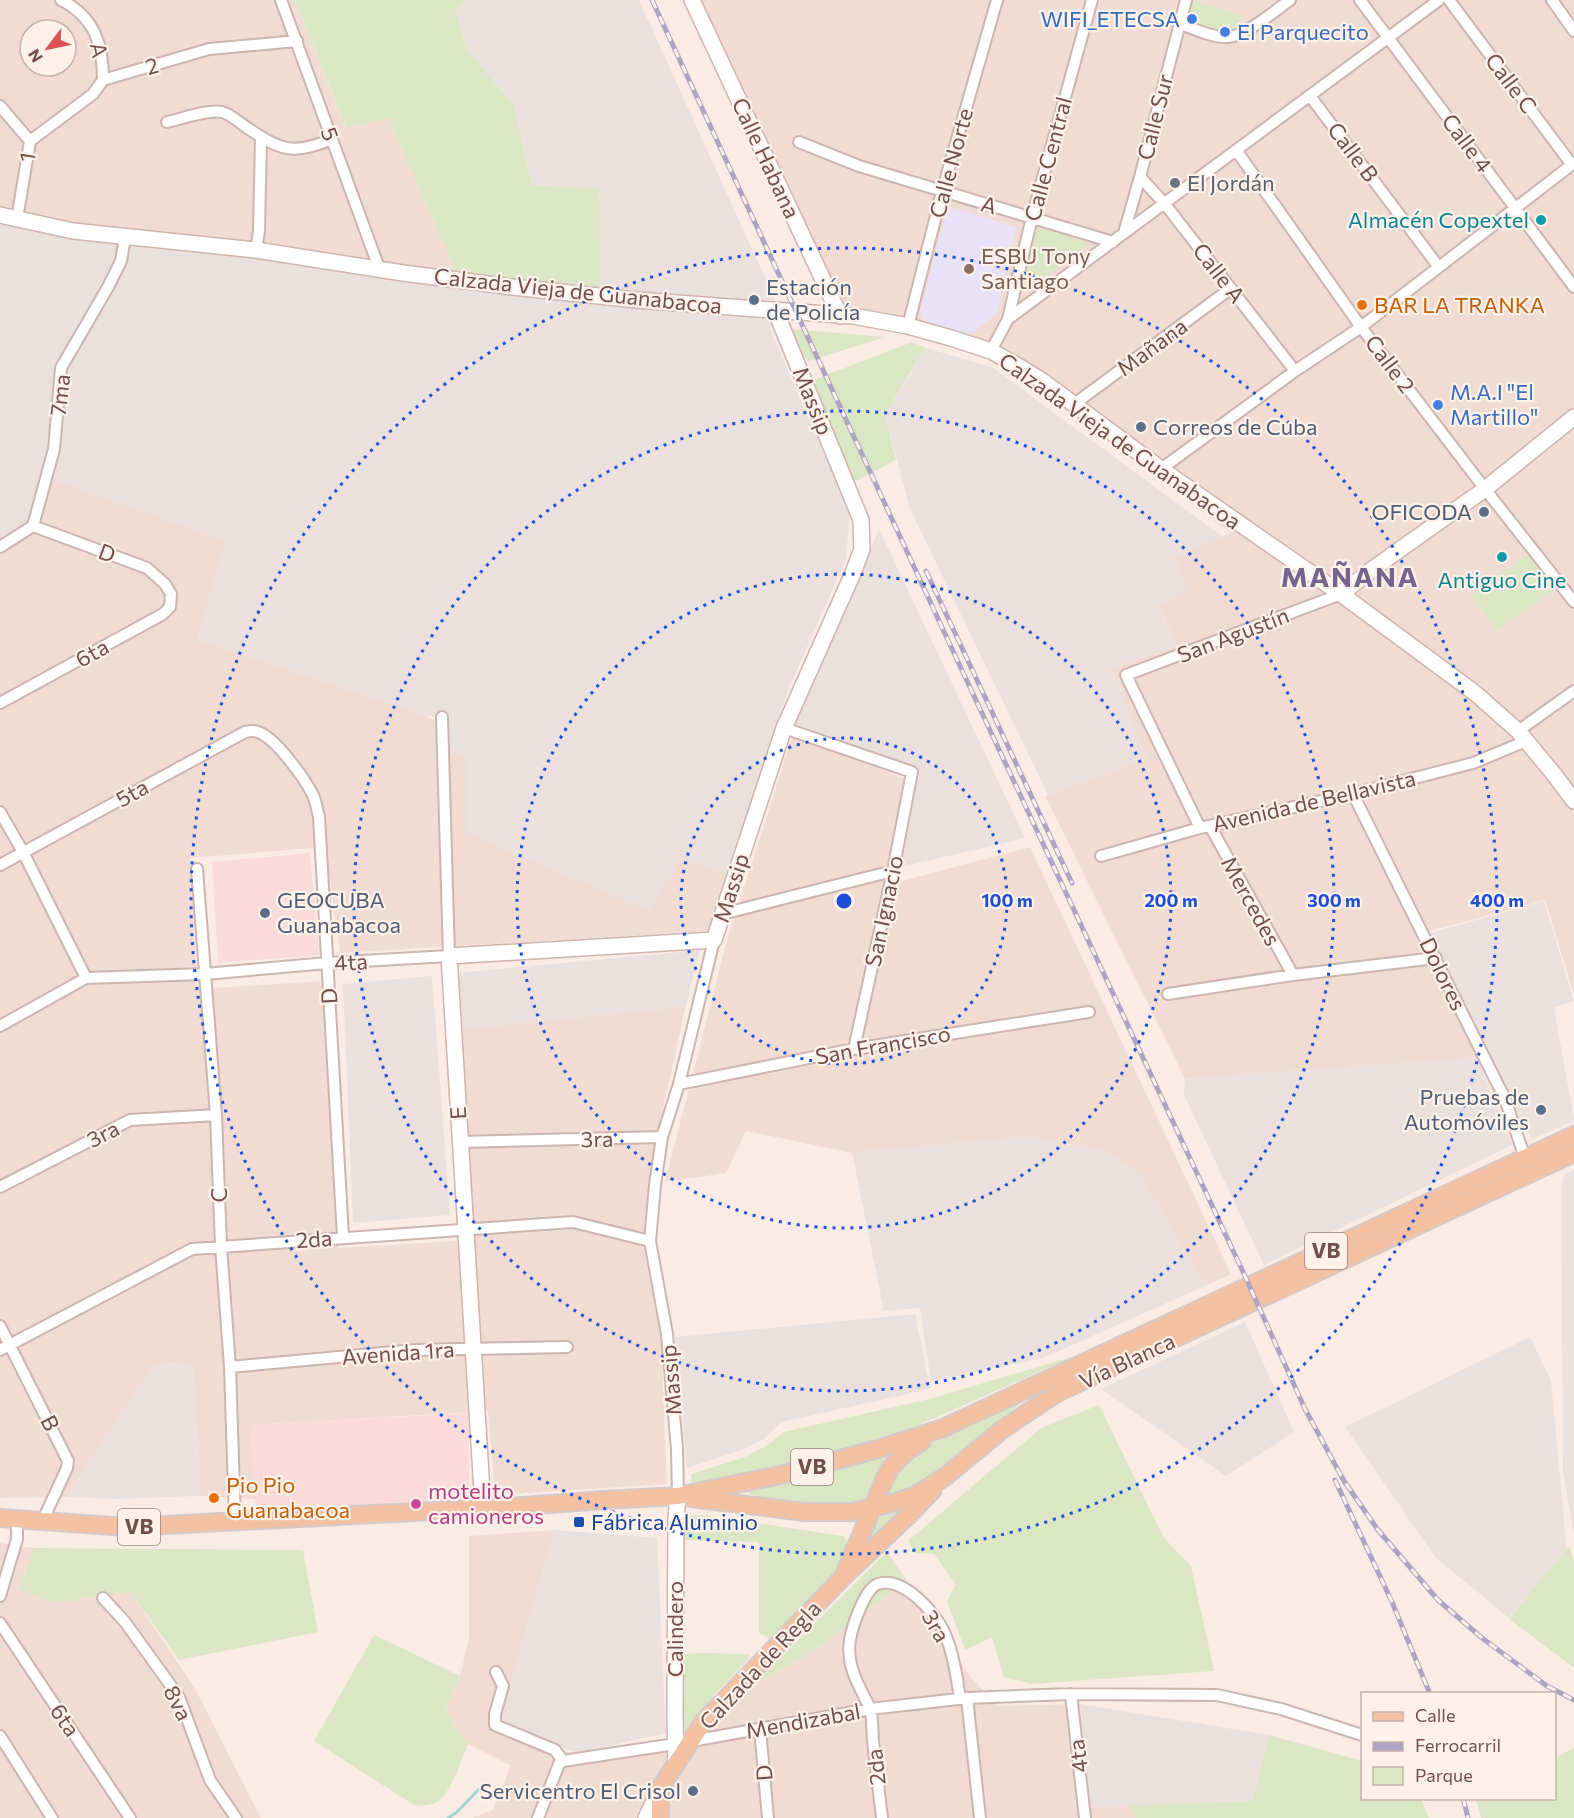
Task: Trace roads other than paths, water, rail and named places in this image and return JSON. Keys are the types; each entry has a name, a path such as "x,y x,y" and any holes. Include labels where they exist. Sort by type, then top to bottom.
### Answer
{"main road":[{"name":"Calle Habana","path":"692,0 840,316"},
{"name":"Calzada Vieja de Guanabacoa","path":"0,215 73,231 256,250 512,287 637,300 853,316 908,326 991,351 1028,372 1161,469 1341,594 1475,693 1522,736 1574,801"},
{"name":"Massip","path":"714,940 784,728 854,573 862,549 861,520 776,310"},
{"path":"1341,594 1485,489 1574,417"},
{"name":"4ta","path":"449,956 714,940"},
{"name":"E","path":"449,956 483,1508"},
{"name":"Vía Blanca","path":"8,1519 127,1527 483,1508 678,1496 780,1475 878,1449 943,1428 1574,1135"},
{"name":"Vía Blanca","path":"678,1496 806,1512 837,1513 872,1508 914,1496 946,1476 1003,1429 1057,1393 1574,1153"},
{"path":"843,1577 893,1463 907,1451 943,1428"},
{"name":"Calzada de Regla","path":"646,1818 660,1788 676,1763 683,1743 843,1577 909,1515 946,1476"},
{"name":"Calindero","path":"678,1496 676,1518 683,1743"},
{"path":"837,1513 844,1516 853,1526 856,1547"},
{"path":"660,1788 660,1818"}],"street":[{"name":"A","path":"61,0 86,18 94,31 99,42 103,63 103,80"},
{"name":"5","path":"281,0 379,268"},
{"name":"Calle Norte","path":"908,326 942,192 997,0"},
{"name":"Calle Central","path":"1008,319 1032,217 1092,0"},
{"name":"Calle Sur","path":"1124,233 1186,0"},
{"path":"1179,23 1206,33 1231,37 1252,27 1290,0"},
{"name":"Calle 4","path":"1360,0 1574,287"},
{"path":"991,351 1008,319 1439,0"},
{"name":"Calle C","path":"1449,0 1573,164"},
{"path":"1552,0 1574,31"},
{"name":"2","path":"103,80 209,49 297,41"},
{"path":"30,141 93,94 103,80"},
{"name":"Calle B","path":"1310,96 1438,266"},
{"name":"1","path":"0,106 30,141 17,219"},
{"path":"167,122 213,111 223,112 261,138 290,150 304,149 332,139"},
{"path":"256,250 259,231 261,138"},
{"name":"A","path":"799,142 859,166 1113,242"},
{"name":"Calle 2","path":"1236,150 1362,327 1574,602"},
{"path":"1161,469 1295,371 1362,327 1438,266 1573,164"},
{"name":"Calle A","path":"1140,177 1164,203 1295,371"},
{"name":"7ma","path":"33,526 54,449 62,368 121,261 125,237"},
{"name":"Mañana","path":"1073,405 1230,289"},
{"path":"0,547 33,526"},
{"name":"D","path":"33,526 147,568 165,584 171,594"},
{"name":"6ta","path":"0,703 163,614 170,607 171,594"},
{"name":"San Agustín","path":"1126,675 1341,594"},
{"name":"Mercedes","path":"1126,675 1205,827 1293,975"},
{"name":"Avenida de Bellavista","path":"1101,856 1205,827 1353,794 1473,763 1522,736 1574,691"},
{"name":"E","path":"442,717 449,956"},
{"name":"San Ignacio","path":"784,728 912,772 854,1049"},
{"name":"5ta","path":"0,865 236,736 255,730 266,735"},
{"name":"D","path":"266,735 300,774 314,796 319,817 343,1237"},
{"name":"Dolores","path":"1353,794 1506,1099 1525,1158"},
{"path":"0,812 23,852 86,978"},
{"name":"C","path":"198,869 216,1115 236,1522"},
{"path":"722,914 893,871"},
{"name":"Massip","path":"678,1496 677,1449 667,1334 650,1241 662,1137 679,1084 714,940"},
{"name":"4ta","path":"0,1026 86,978 205,974 327,963 449,956"},
{"path":"1168,994 1293,975 1436,958"},
{"name":"San Francisco","path":"679,1084 854,1049 1089,1012"},
{"name":"3ra","path":"0,1187 130,1120 216,1115"},
{"name":"3ra","path":"460,1142 662,1137"},
{"name":"2da","path":"0,1350 192,1249 573,1222 650,1241"},
{"name":"B","path":"0,1326 68,1461 67,1468 42,1522"},
{"name":"Avenida 1ra","path":"230,1367 415,1350 567,1347"},
{"path":"0,1596 17,1539 8,1519"},
{"name":"3ra","path":"878,1584 901,1586 912,1593 928,1608 944,1631 963,1698 980,1818"},
{"name":"2da","path":"878,1584 866,1596 850,1639 849,1659 855,1680 870,1709 882,1818"},
{"name":"8va","path":"103,1598 125,1622 179,1697 210,1780 236,1818"},
{"name":"6ta","path":"0,1623 130,1818"},
{"path":"496,1672 503,1686 495,1714 495,1725 555,1750 563,1761 559,1764 538,1818"},
{"name":"4ta","path":"1071,1694 1085,1818"},
{"name":"Mendizabal","path":"563,1761 683,1743 870,1709 963,1698 1071,1694 1217,1695 1281,1709 1361,1735"},
{"name":"D","path":"760,1729 768,1818"},
{"path":"0,1736 52,1818"}],"waterway":[{"path":"448,1818 481,1787"}],"railway":[{"path":"652,0 1305,1409 1344,1481 1378,1530 1438,1600 1482,1638 1547,1686 1574,1700"},
{"path":"926,571 1072,883"},
{"path":"1335,1480 1392,1602 1429,1692"},
{"path":"1464,1800 1468,1818"}],"place":[{"name":"WIFI_ETECSA","path":"1192,19"},
{"name":"El Parquecito","path":"1225,32"},
{"name":"El Jordán","path":"1175,183"},
{"name":"Almacén Copextel","path":"1541,220"},
{"name":"ESBU Tony Santiago","path":"969,269"},
{"name":"Estación de Policía","path":"754,300"},
{"name":"BAR LA TRANKA","path":"1362,305"},
{"name":"M.A.I \"El Martillo\"","path":"1438,405"},
{"name":"Correos de Cuba","path":"1141,427"},
{"name":"OFICODA","path":"1484,512"},
{"name":"Antiguo Cine","path":"1502,557"},
{"name":"GEOCUBA Guanabacoa","path":"265,913"},
{"name":"Pruebas de Automóviles","path":"1541,1110"},
{"name":"Pio Pio Guanabacoa","path":"214,1498"},
{"name":"motelito camioneros","path":"416,1504"},
{"name":"Fábrica Aluminio","path":"579,1522"},
{"name":"Servicentro El Crisol","path":"693,1791"}],"district":[{"name":"MAÑANA","path":"1350,577"}]}
